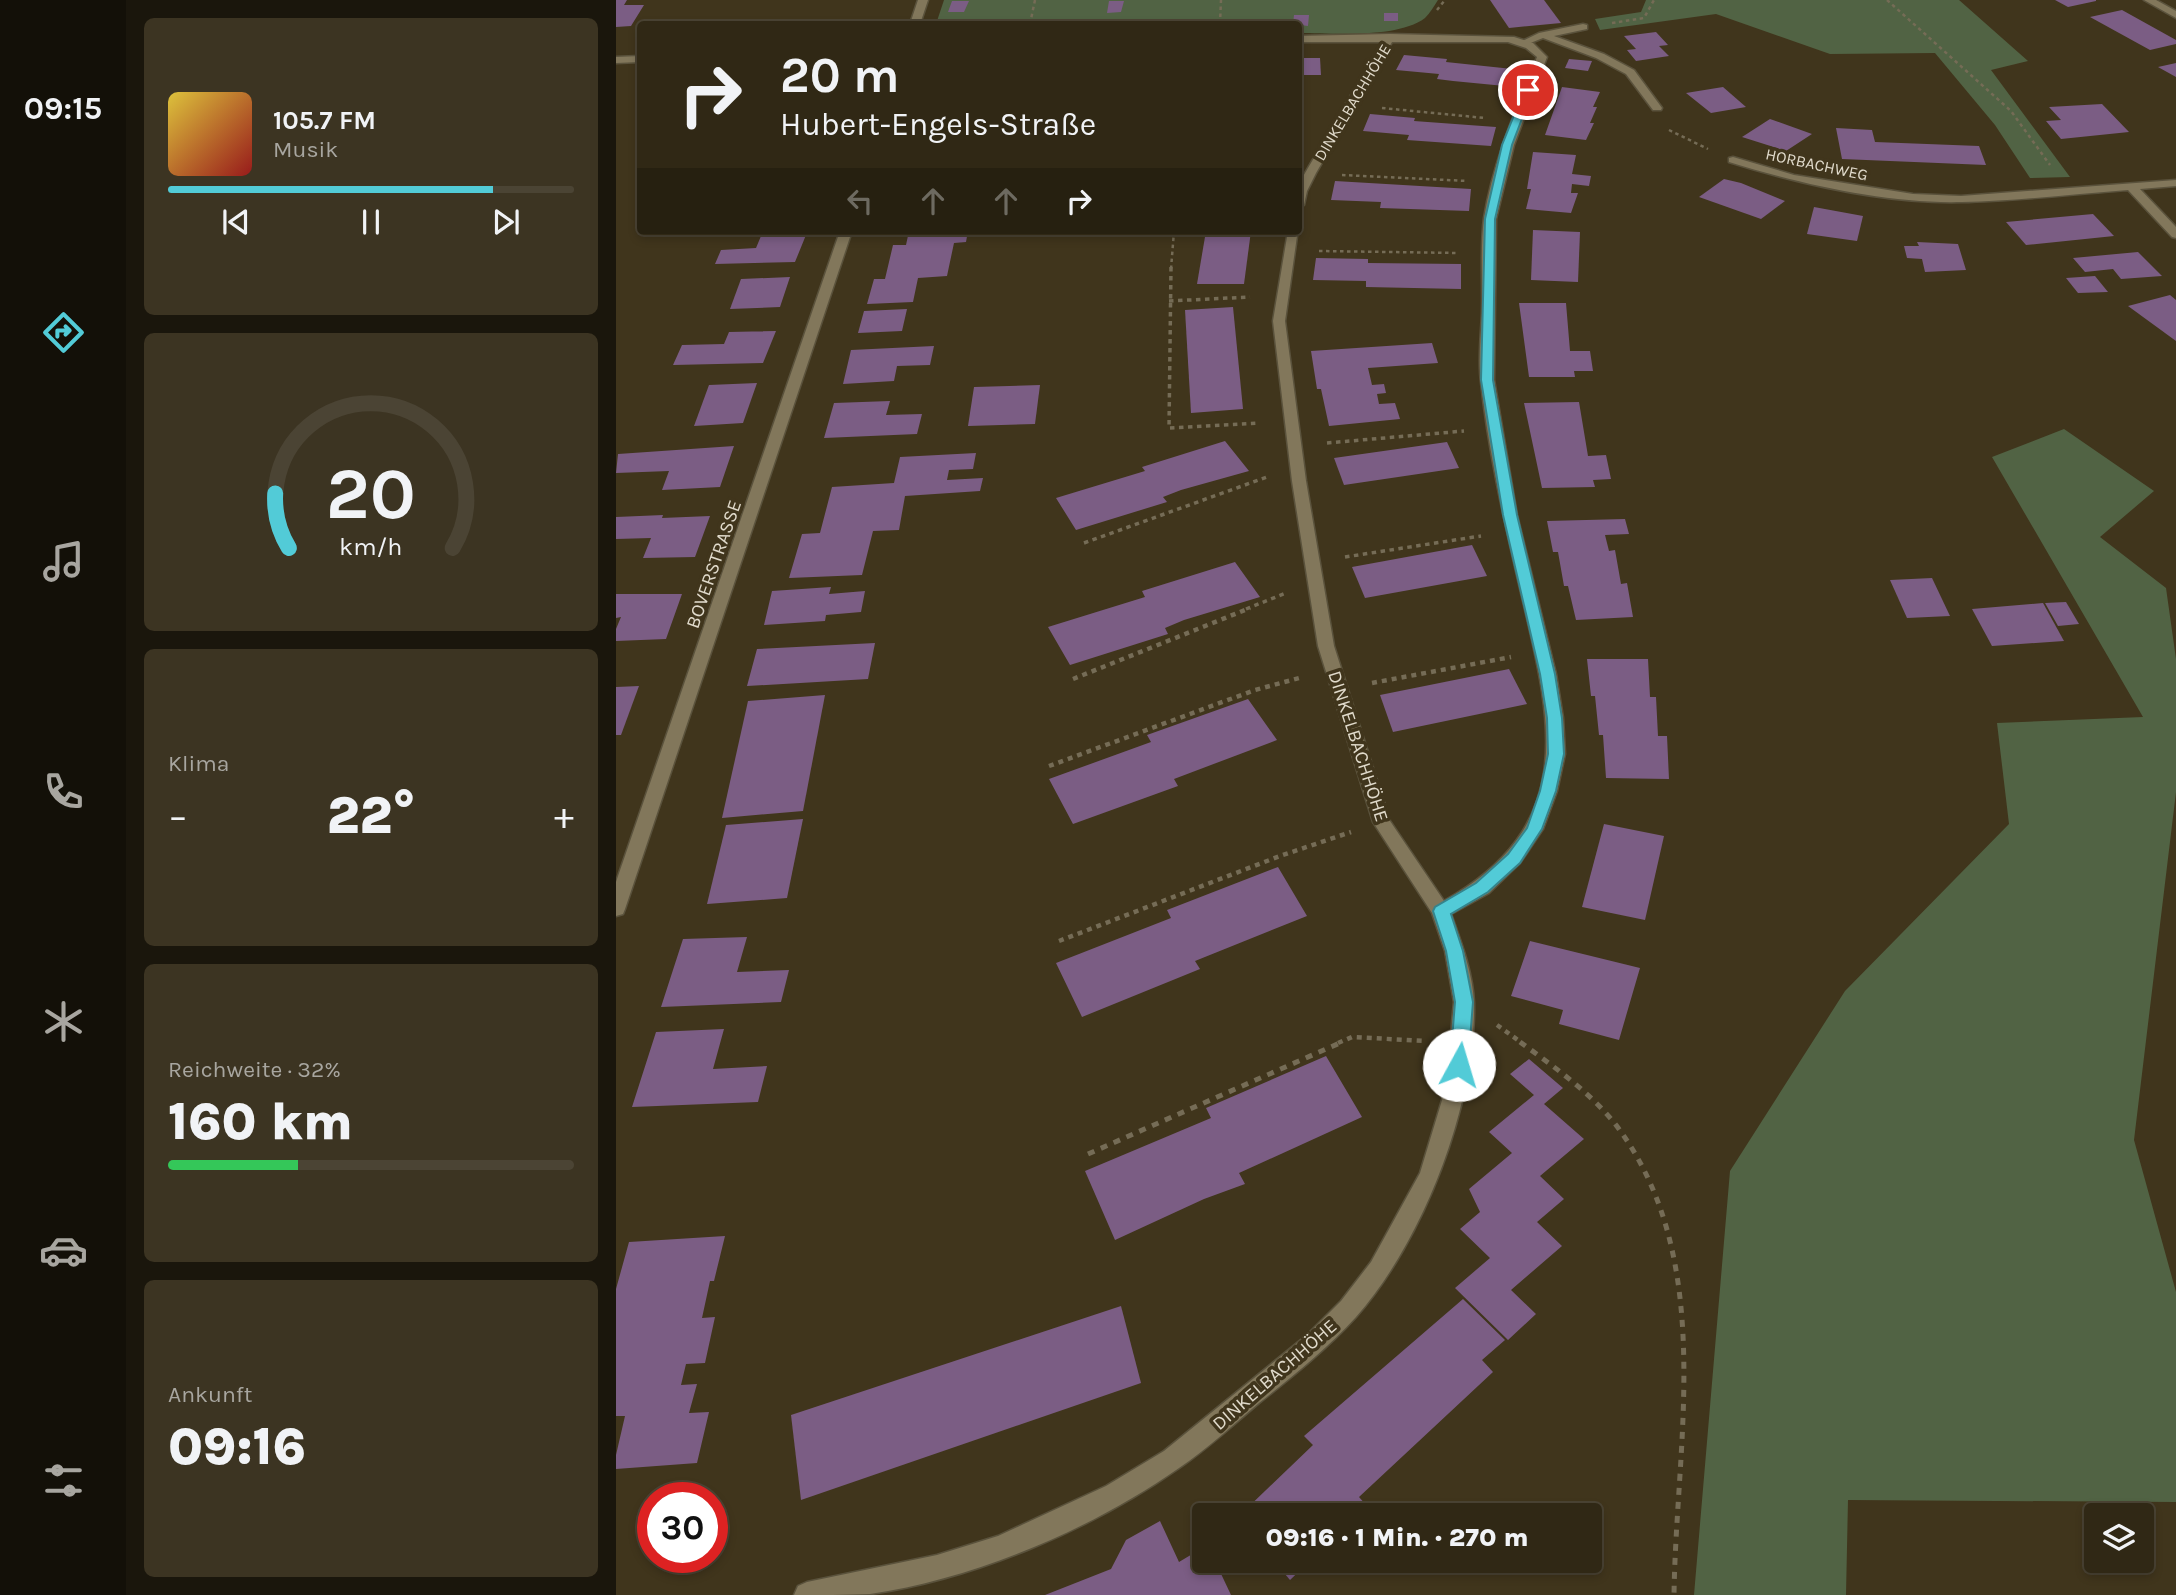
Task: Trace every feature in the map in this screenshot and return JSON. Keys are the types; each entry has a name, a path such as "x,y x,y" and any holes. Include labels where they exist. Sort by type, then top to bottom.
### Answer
{"street":[{"path":"916,21 923,0"},
{"path":"2149,0 2176,15"},
{"path":"1523,43 1543,35 1583,27"},
{"path":"1543,35 1600,56 1630,72 1657,108"},
{"name":"DINKELBACHHÖHE","path":"1302,189 1390,37"},
{"path":"1302,39 1503,39 1535,48 1542,57 1516,121 1497,182 1490,219 1487,380 1514,534 1555,718 1556,754 1548,791 1534,829 1514,858 1482,888 1441,911"},
{"path":"616,60 637,59"},
{"name":"HORBACHWEG","path":"1733,160 1793,178 1913,197 1961,198 2176,183"},
{"path":"2131,186 2176,234"},
{"name":"BOVERSTRASSE","path":"616,909 845,235"},
{"name":"DINKELBACHHÖHE","path":"807,1595 937,1568 1001,1548 1071,1517 1172,1459 1315,1343 1349,1308 1379,1269 1430,1175 1452,1099 1462,1044 1464,1002 1455,951 1441,911 1382,822 1326,646 1294,446 1279,321 1293,235"}],"path":[{"path":"1031,21 1035,0"},
{"path":"1220,0 1220,21"},
{"path":"1583,27 1644,18 1654,0"},
{"path":"1887,0 2011,111 2071,190"},
{"path":"1350,105 1516,121"},
{"path":"1657,108 1671,133 1733,160"},
{"path":"1310,173 1497,182"},
{"path":"1174,235 1169,301 1170,428 1292,422"},
{"path":"1290,250 1490,254"},
{"path":"1169,301 1283,296"},
{"path":"1294,446 1449,432"},
{"path":"1084,543 1297,466"},
{"path":"1313,563 1473,537"},
{"path":"1073,679 1316,581"},
{"path":"1340,689 1542,651"},
{"path":"1049,766 1255,690 1334,669"},
{"path":"1059,941 1280,856 1382,822"},
{"path":"1464,1002 1538,1054 1613,1122 1651,1182 1667,1224 1683,1322 1685,1375 1674,1595"},
{"path":"1088,1154 1352,1037 1462,1044"}],"green space":[{"path":"944,0 1438,0 1425,18 1413,25 1382,32 1346,34 1302,33 1302,21 937,21"},
{"path":"1646,0 1959,0 2028,61 1991,70 2070,177 2030,178 1995,125 1935,53 1830,54 1716,14 1600,30 1595,19 1641,12"},
{"path":"2064,429 2154,491 2100,537 2166,588 2176,659 2176,792 2134,1140 2176,1292 2176,1502 1848,1500 1846,1595 1694,1595 1730,1171 1845,991 2009,824 1997,723 2143,717 1992,457"}],"building":[{"path":"616,0 627,0 624,5 644,5 631,26 616,27"},
{"path":"1490,0 1544,0 1561,23 1509,28"},
{"path":"2055,0 2096,0 2096,1 2068,7"},
{"path":"952,1 969,1 964,12 948,12"},
{"path":"1109,1 1124,1 1121,12 1107,13"},
{"path":"2122,10 2176,40 2176,44 2150,50 2090,17"},
{"path":"1384,13 1398,13 1398,21 1384,21"},
{"path":"1294,15 1309,15 1308,26 1302,25 1302,21 1293,21"},
{"path":"1656,32 1668,45 1659,46 1669,56 1636,61 1627,50 1636,49 1624,36"},
{"path":"1404,55 1522,70 1515,87 1437,79 1439,74 1396,70"},
{"path":"1302,58 1320,58 1321,75 1302,75"},
{"path":"1569,59 1592,61 1588,71 1565,68"},
{"path":"2176,63 2176,77 2158,67"},
{"path":"1562,87 1600,92 1593,107 1597,107 1590,123 1594,123 1586,140 1545,135"},
{"path":"1723,87 1746,107 1711,113 1686,93"},
{"path":"2102,104 2129,132 2061,139 2046,121 2061,120 2049,107"},
{"path":"1370,114 1415,118 1414,121 1496,127 1491,146 1407,140 1409,135 1363,131"},
{"path":"1770,119 1812,134 1786,151 1742,137"},
{"path":"1836,128 1872,130 1875,142 1979,146 1986,165 1842,159"},
{"path":"1533,152 1576,155 1572,174 1591,176 1589,186 1572,184 1571,193 1578,193 1571,213 1526,209 1531,189 1527,189"},
{"path":"1724,179 1785,201 1761,219 1699,197"},
{"path":"1335,181 1471,189 1469,211 1380,208 1381,202 1331,200"},
{"path":"1814,207 1863,216 1857,241 1807,234"},
{"path":"2093,214 2114,236 2026,245 2006,222"},
{"path":"1533,230 1580,232 1578,282 1531,280"},
{"path":"806,235 795,262 715,264 721,250 756,248 761,236"},
{"path":"908,235 967,235 966,242 954,243 947,276 918,278 913,302 867,304 874,279 885,279 893,245 906,245"},
{"path":"1205,235 1250,235 1244,284 1197,284"},
{"path":"1917,242 1958,244 1966,270 1925,272 1922,259 1907,258 1904,246 1919,246"},
{"path":"2138,252 2162,276 2121,279 2113,269 2085,272 2073,258"},
{"path":"1316,258 1368,259 1368,263 1461,264 1461,289 1366,287 1366,281 1313,280"},
{"path":"2095,276 2108,292 2078,293 2066,278"},
{"path":"790,277 780,307 730,309 741,279"},
{"path":"2170,295 2176,300 2176,341 2128,306"},
{"path":"1519,303 1566,303 1570,351 1590,351 1593,371 1574,371 1575,377 1529,377"},
{"path":"1233,307 1243,409 1191,413 1185,310"},
{"path":"907,309 902,331 858,333 864,311"},
{"path":"776,331 763,363 673,365 682,345 724,344 729,332"},
{"path":"1432,343 1438,363 1368,368 1372,385 1384,384 1386,393 1377,394 1379,404 1395,403 1400,419 1329,426 1321,389 1317,389 1311,351"},
{"path":"934,346 930,365 897,366 894,381 843,384 851,350"},
{"path":"757,383 743,423 694,426 709,385"},
{"path":"1040,385 1035,424 968,426 974,387"},
{"path":"890,401 886,415 922,414 917,434 824,438 834,403"},
{"path":"1579,402 1588,456 1606,455 1611,479 1593,480 1595,487 1542,488 1524,403"},
{"path":"1225,441 1249,471 1163,497 1167,502 1076,530 1056,498 1145,471 1142,467"},
{"path":"1447,442 1459,468 1344,485 1334,458"},
{"path":"734,446 720,487 662,490 669,471 616,473 618,454"},
{"path":"976,453 973,469 949,470 947,480 983,478 980,491 905,496 899,530 873,531 862,575 789,578 802,534 820,533 832,487 894,483 900,457"},
{"path":"663,515 662,518 710,516 695,557 643,558 651,538 616,539 616,517"},
{"path":"1625,519 1629,534 1605,535 1609,551 1615,550 1621,584 1627,583 1633,617 1576,620 1568,586 1564,586 1558,552 1553,552 1547,521"},
{"path":"1472,545 1487,576 1365,598 1352,567"},
{"path":"1235,562 1260,597 1184,620 1165,628 1168,634 1070,665 1048,627 1145,597 1142,591"},
{"path":"1932,578 1950,616 1907,618 1890,580"},
{"path":"831,587 829,594 865,591 861,612 826,615 825,621 764,625 772,591"},
{"path":"616,594 682,594 666,639 616,641 616,629 621,617 616,618"},
{"path":"2066,602 2079,624 2058,626 2045,603"},
{"path":"2043,603 2064,641 1992,646 1972,609"},
{"path":"875,643 868,679 747,686 757,649"},
{"path":"1587,659 1648,659 1650,697 1656,697 1658,736 1667,736 1669,779 1606,778 1603,735 1599,735 1595,696 1591,696"},
{"path":"1509,669 1527,704 1393,732 1380,695"},
{"path":"639,686 621,735 616,735 616,687"},
{"path":"825,695 803,811 722,818 748,701"},
{"path":"1248,699 1277,740 1174,779 1178,786 1073,824 1049,779 1151,742 1147,735"},
{"path":"803,819 787,898 707,904 726,825"},
{"path":"1604,824 1664,836 1645,920 1582,907"},
{"path":"1278,867 1307,916 1195,961 1200,969 1082,1017 1056,963 1171,918 1167,910"},
{"path":"747,937 737,972 789,970 781,1002 661,1007 683,939"},
{"path":"1530,941 1640,968 1619,1040 1559,1024 1563,1010 1511,996"},
{"path":"724,1029 713,1069 767,1066 758,1102 632,1107 656,1032"},
{"path":"1326,1056 1362,1117 1239,1173 1245,1184 1204,1199 1115,1240 1085,1171 1211,1118 1206,1108"},
{"path":"1529,1059 1563,1088 1544,1104 1584,1139 1540,1176 1564,1199 1537,1222 1562,1246 1511,1290 1536,1314 1508,1340 1455,1288 1490,1258 1460,1229 1480,1212 1469,1189 1512,1153 1489,1132 1534,1095 1510,1074"},
{"path":"725,1236 714,1281 710,1281 702,1318 715,1317 705,1363 686,1364 681,1385 697,1384 689,1413 709,1412 697,1463 616,1469 616,1455 625,1416 616,1416 616,1289 629,1242"},
{"path":"1463,1299 1505,1340 1482,1360 1493,1372 1359,1497 1364,1503 1253,1503 1313,1445 1304,1436"},
{"path":"1121,1306 1141,1383 801,1500 791,1415"},
{"path":"1160,1521 1179,1562 1192,1554 1192,1573 1221,1573 1231,1595 1045,1595 1111,1569 1126,1540"},
{"path":"1284,1573 1297,1573 1290,1580"}],"route":[{"path":"1459,1065 1464,1002 1455,951 1441,911 1482,888 1514,858 1534,829 1548,791 1556,754 1555,718 1548,674 1510,515 1487,380 1490,219 1507,145 1528,90"}]}
